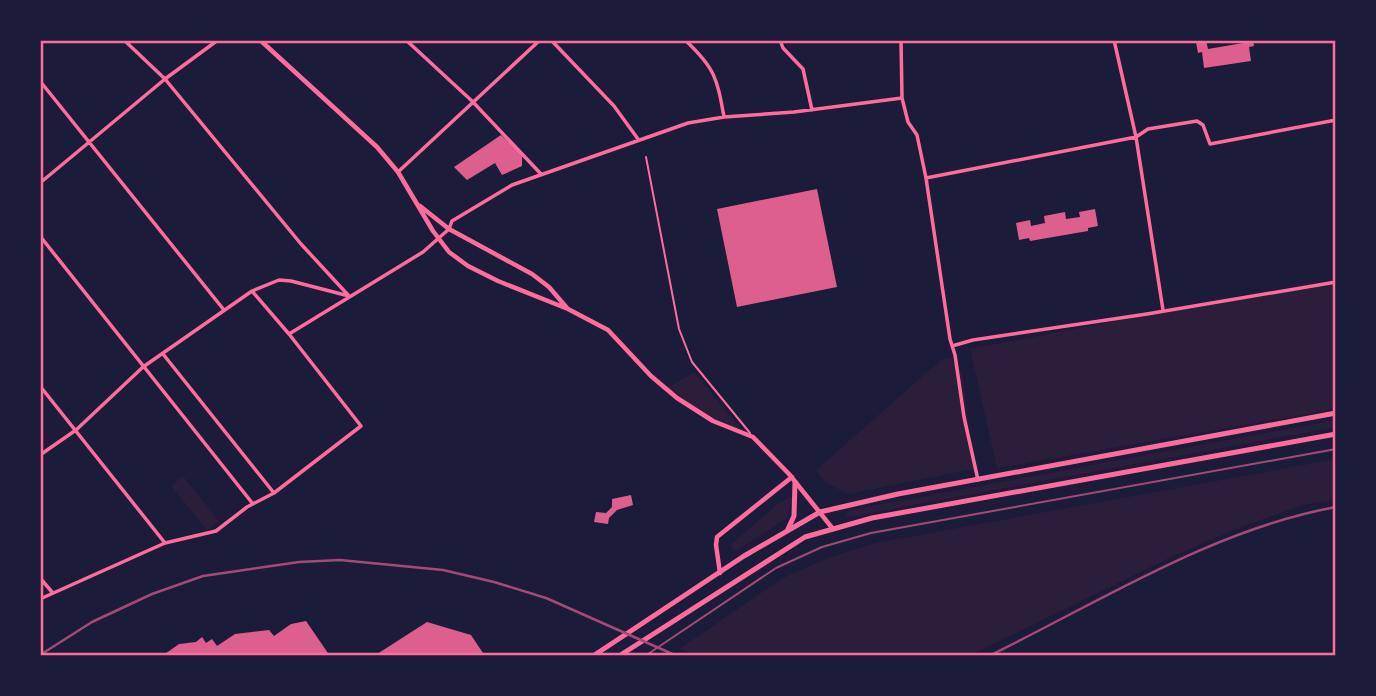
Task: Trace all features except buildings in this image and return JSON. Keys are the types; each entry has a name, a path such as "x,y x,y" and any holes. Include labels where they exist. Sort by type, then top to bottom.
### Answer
{"main road":[{"path":"593,656 788,529 820,512 898,494 1336,413"},
{"path":"619,656 805,537 872,518 1336,434"},
{"path":"788,529 794,516 793,479"}],"street":[{"path":"124,40 165,79 301,244 349,296"},
{"path":"40,183 165,79 218,40"},
{"path":"260,40 377,147 398,172 438,239 449,252 468,266 498,281 568,309 608,330 651,376 686,404 713,421 752,437 793,479 833,529"},
{"path":"405,40 472,101 541,174"},
{"path":"398,172 540,40"},
{"path":"551,40 614,106 638,139"},
{"path":"685,40 702,56 718,81 724,117"},
{"path":"780,40 783,48 803,69 811,110"},
{"path":"901,40 902,98 908,122 917,135 926,178 952,346 978,480"},
{"path":"1114,40 1136,137 1164,311"},
{"path":"40,81 224,310"},
{"path":"289,334 423,252 449,229 452,221 512,185 688,123 902,98"},
{"path":"926,178 1136,137 1148,130 1197,121 1203,125 1210,144 1336,120"},
{"path":"414,201 449,229 532,274 549,287 568,309"},
{"path":"40,236 253,504"},
{"path":"40,455 76,430 143,367 252,291 279,280 349,296"},
{"path":"952,346 973,340 1336,282"},
{"path":"40,599 165,543 216,531 253,504 274,493 361,426 252,291"},
{"path":"163,354 274,493"},
{"path":"40,386 165,543"},
{"path":"720,573 717,537 793,479"},
{"path":"40,578 52,592"}],"lane":[{"path":"646,157 679,329 692,362 752,437"}],"shaded area":[{"path":"1336,284 1336,409 997,468 970,349 1163,312"},
{"path":"950,358 957,363 962,373 974,469 848,494 826,483 816,470 942,359"},
{"path":"694,372 741,429 714,420 668,388"},
{"path":"1336,420 1336,427 854,516 845,515 850,510"},
{"path":"1336,459 1336,500 1303,505 1236,529 1167,559 969,656 697,656 679,649 783,578 828,558 875,543"},
{"path":"183,476 219,521 207,530 171,486"},
{"path":"793,498 787,518 736,551 732,548 731,544 779,503"}],"tram line":[{"path":"645,656 776,568 822,547 871,533 1336,449"}],"railway":[{"path":"989,656 1202,550 1246,532 1336,507"},
{"path":"40,655 92,622 152,594 203,576 299,562 340,560 443,570 494,582 546,598 677,656"}]}
